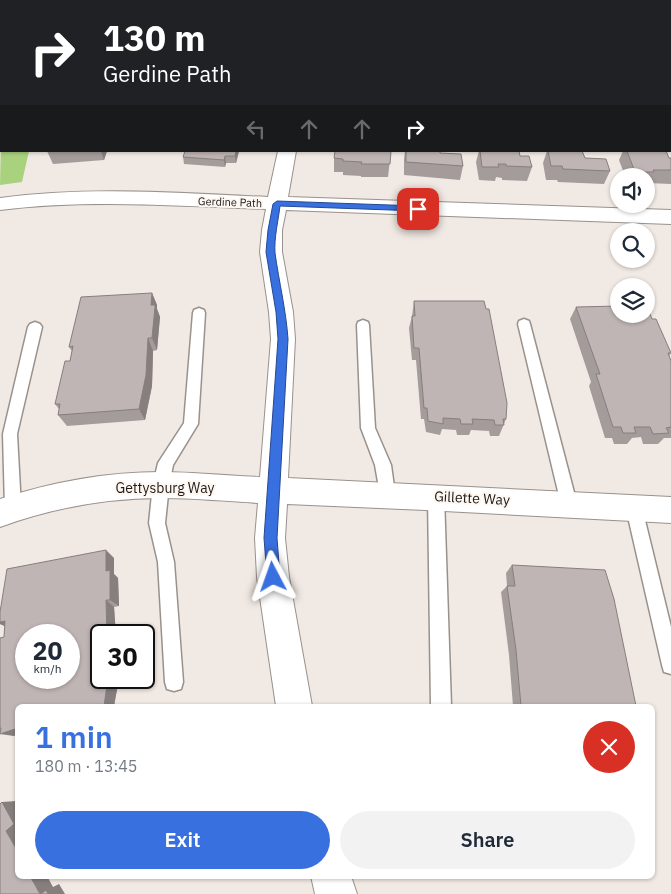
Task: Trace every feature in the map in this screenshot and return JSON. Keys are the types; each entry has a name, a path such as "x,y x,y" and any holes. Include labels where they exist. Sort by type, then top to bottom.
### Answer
{"street":[{"path":"287,152 272,230 271,252 281,312 283,339 270,538 273,577 294,704"},
{"name":"Gerdine Path","path":"0,204 31,200 102,197 671,217"},
{"name":"Gettysburg Way","path":"7,511 109,487 161,485 274,491"},
{"name":"Gillette Way","path":"274,491 436,496 671,510"},
{"path":"333,879 336,894"}],"lane":[{"path":"174,682 166,562 157,523 161,485 166,463 191,424 199,314"},
{"path":"524,324 569,504"},
{"path":"364,325 368,428 383,465 387,494"},
{"path":"7,511 10,434 35,327"},
{"path":"436,496 441,704"},
{"path":"634,508 671,665"}],"green space":[{"path":"1,152 29,152 22,182 0,185"}],"building":[{"path":"185,152 236,152 235,156 225,156 224,160 183,157"},
{"path":"335,152 391,152 390,164 361,164 362,162 343,161 343,159 334,158"},
{"path":"406,152 440,152 461,154 463,166 406,162"},
{"path":"480,152 519,152 520,156 529,156 532,167 498,164 499,167 482,167"},
{"path":"548,152 582,152 585,158 606,159 610,171 563,169 562,166 551,166"},
{"path":"627,152 666,152 669,158 671,158 671,170 633,168"},
{"path":"152,293 151,305 155,305 155,307 152,338 148,338 146,375 139,409 58,415 60,404 55,404 65,361 70,361 73,346 69,347 81,297"},
{"path":"414,301 484,301 486,309 489,309 507,403 506,419 503,419 504,425 495,425 494,420 472,419 473,424 461,424 460,419 443,418 443,424 428,421 427,408 424,408 419,348 414,348 412,316 415,316"},
{"path":"610,306 610,323 655,323 656,319 671,353 668,353 671,361 671,427 666,428 669,433 653,434 650,427 634,427 636,433 623,433 621,427 613,427 596,374 600,374 576,307"},
{"path":"106,550 106,571 110,570 110,600 106,600 107,624 90,624 90,689 106,689 104,704 15,704 15,729 0,734 0,638 4,637 5,621 0,622 7,569"},
{"path":"512,565 605,570 614,599 636,704 521,704 507,586 515,586"},
{"path":"2,802 14,824 6,831 15,847 15,879 32,879 40,894 0,894 0,804"}],"route":[{"path":"273,577 270,538 283,339 281,312 271,252 272,230 277,204 418,209"}]}
